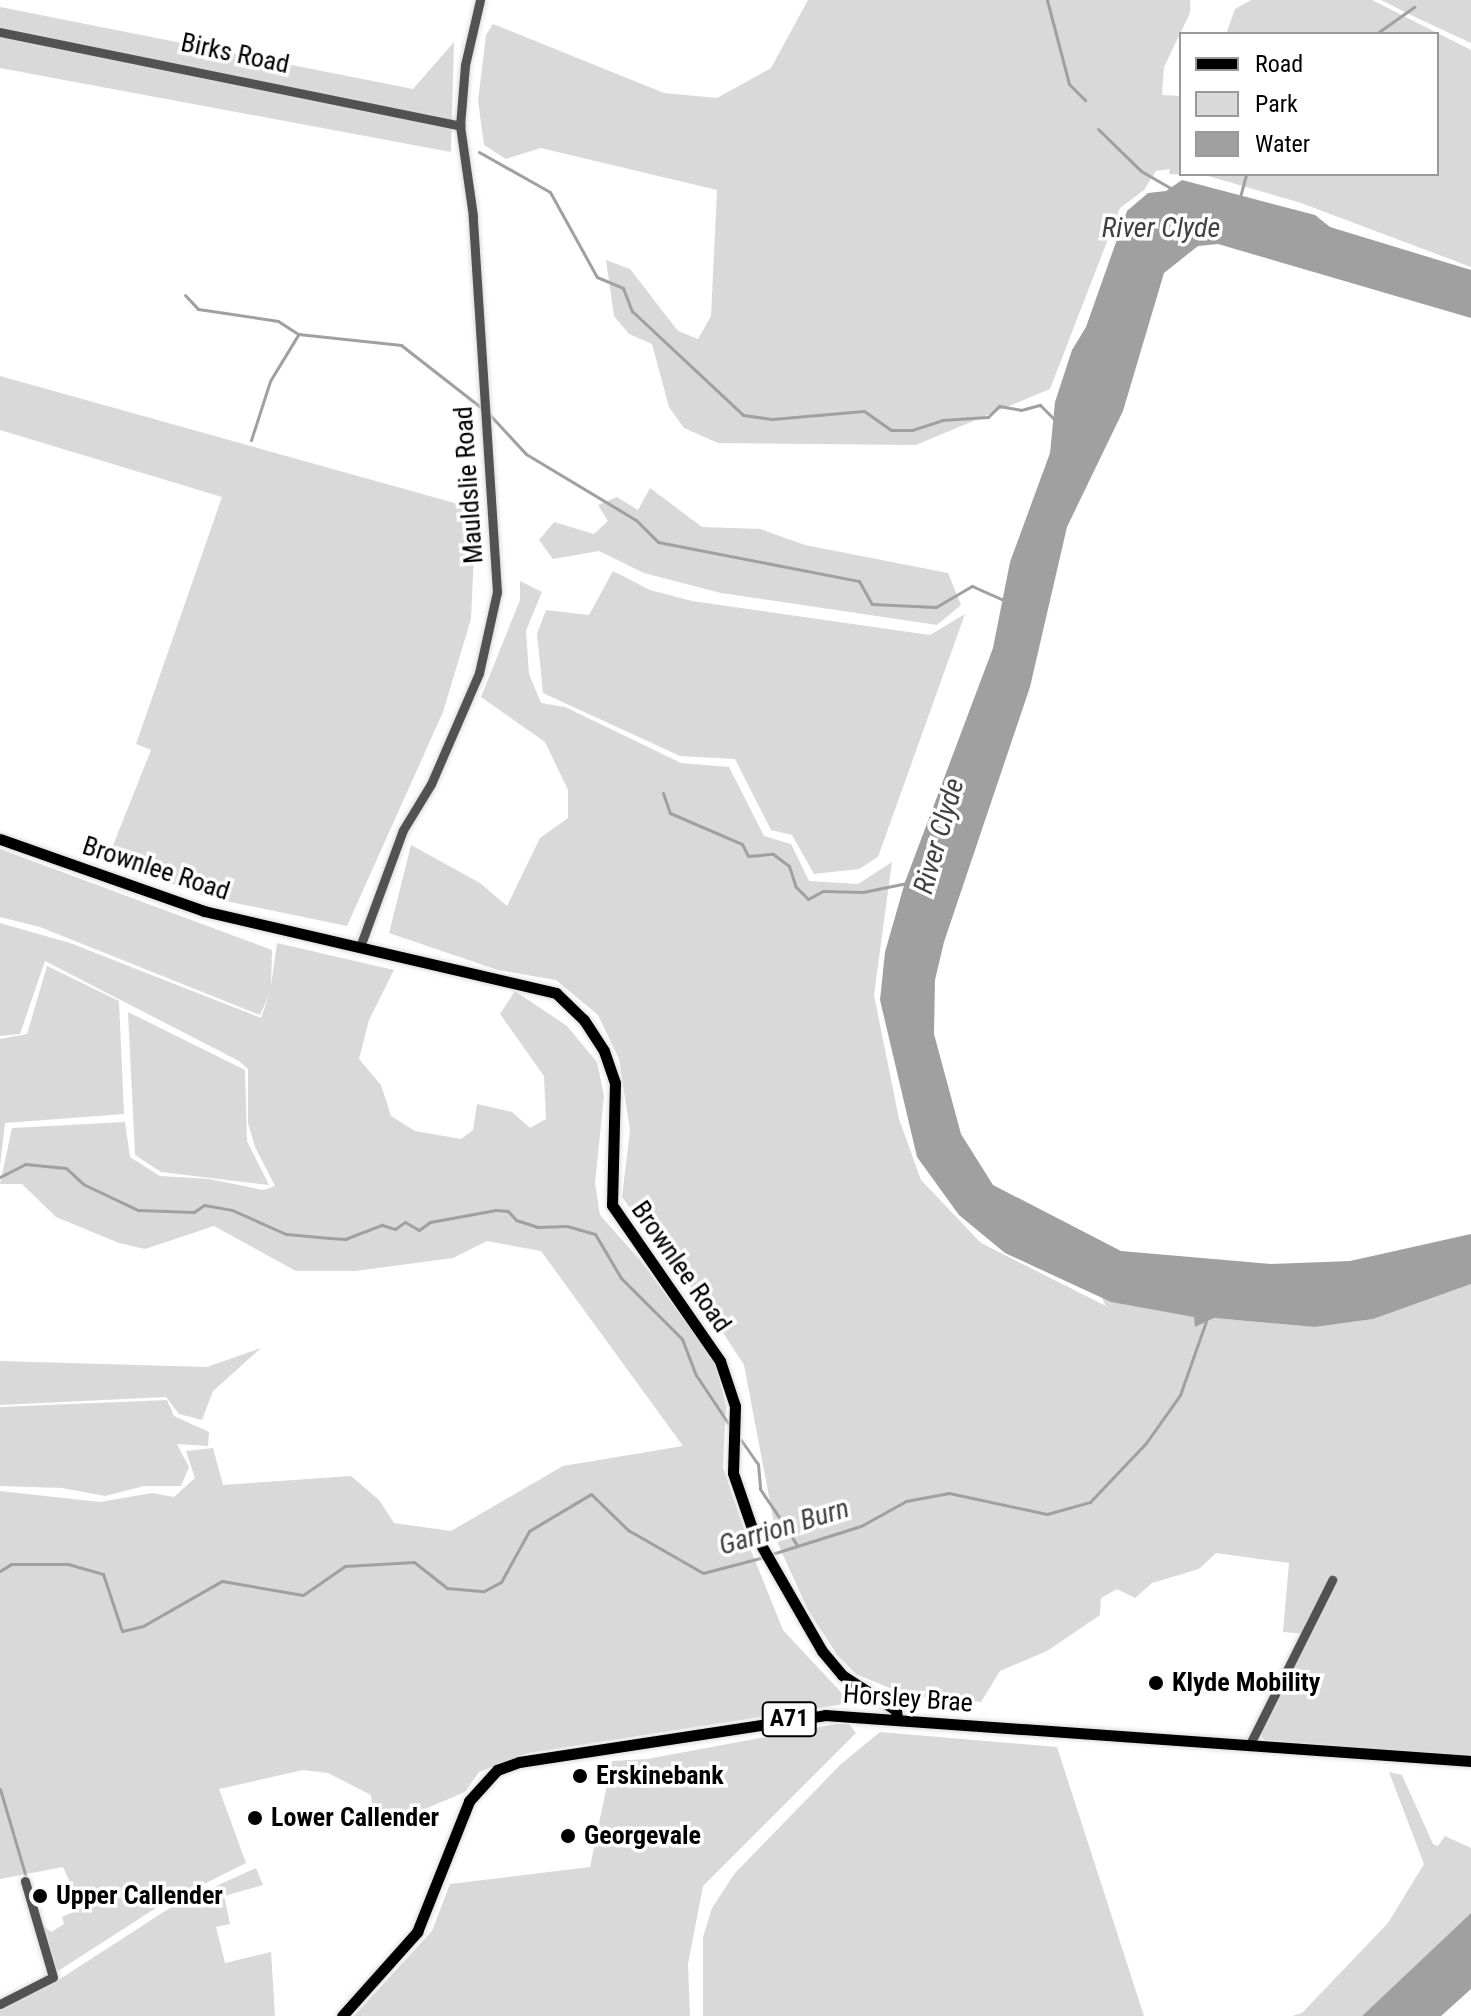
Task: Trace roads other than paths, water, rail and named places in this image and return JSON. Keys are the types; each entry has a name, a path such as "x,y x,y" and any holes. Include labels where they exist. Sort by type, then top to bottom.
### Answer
{"main road":[{"name":"Brownlee Road","path":"0,839 204,911 361,944 556,993 584,1020 604,1051 615,1083 612,1205 720,1361 735,1406 733,1473 762,1548 822,1651 842,1675 896,1710 897,1718"},
{"name":"Horsley Brae","path":"342,2016 417,1932 469,1801 497,1770 519,1762 825,1715 1471,1761"}],"street":[{"name":"Mauldslie Road","path":"361,944 403,830 431,784 479,673 497,592 473,216 460,126 465,65 480,0"},
{"name":"Birks Road","path":"0,32 460,126"},
{"path":"1249,1746 1332,1580"},
{"path":"0,2004 53,1977 25,1881"}],"water":[{"name":"River Clyde","path":"1182,180 1315,215 1330,227 1471,270 1471,318 1218,244 1198,246 1164,273 1123,411 1067,527 1030,687 944,942 935,980 934,1034 961,1134 993,1185 1121,1251 1271,1264 1350,1261 1471,1234 1471,1284 1373,1319 1315,1327 1214,1318 1195,1327 1194,1317 1111,1302 1005,1253 959,1215 917,1157 880,1000 885,952 905,882 993,648 1010,562 1050,453 1055,402 1072,350 1086,327 1127,211 1148,193 1166,191"},
{"path":"1471,1913 1471,1989 1441,2016 1362,2016"}],"waterway":[{"path":"1047,0 1069,84 1085,100"},
{"path":"1379,32 1414,7"},
{"path":"1098,129 1141,171 1171,188"},
{"path":"479,152 550,192 597,277 623,288 632,311 743,415 772,419 864,411 891,430 912,430 942,420 988,417 999,406 1021,410 1040,405 1056,421"},
{"path":"1240,197 1245,176"},
{"path":"185,295 198,309 278,321 298,334 401,345 483,409"},
{"path":"251,440 270,381 298,335"},
{"path":"489,414 526,454 636,520 658,542 859,581 872,604 936,607 972,586 1005,601"},
{"path":"663,793 670,813 742,844 748,856 773,854 789,866 796,887 808,899 823,891 863,892 907,883"},
{"path":"0,1177 25,1164 66,1168 83,1184 138,1210 194,1212 204,1205 232,1210 286,1234 345,1239 382,1225 395,1229 405,1222 419,1230 430,1222 496,1210 508,1211 516,1220 537,1227 567,1226 595,1234 621,1278 682,1339 696,1375 728,1423"},
{"name":"Garrion Burn","path":"772,1554 861,1526 906,1501 949,1493 1047,1514 1090,1502 1146,1443 1180,1395 1206,1321"},
{"path":"741,1440 758,1464 760,1489 779,1517"},
{"name":"Garrion Burn","path":"0,1571 11,1564 68,1564 103,1574 122,1631 143,1626 222,1581 303,1595 345,1566 414,1562 447,1588 484,1591 501,1582 529,1531 591,1494 628,1530 703,1573 764,1557"},
{"path":"782,1522 797,1545"},
{"path":"0,1789 25,1874"}],"place":[{"name":"Klyde Mobility","path":"1156,1683"},
{"name":"Erskinebank","path":"580,1776"},
{"name":"Lower Callender","path":"255,1818"},
{"name":"Georgevale","path":"568,1836"},
{"name":"Upper Callender","path":"40,1896"}]}
